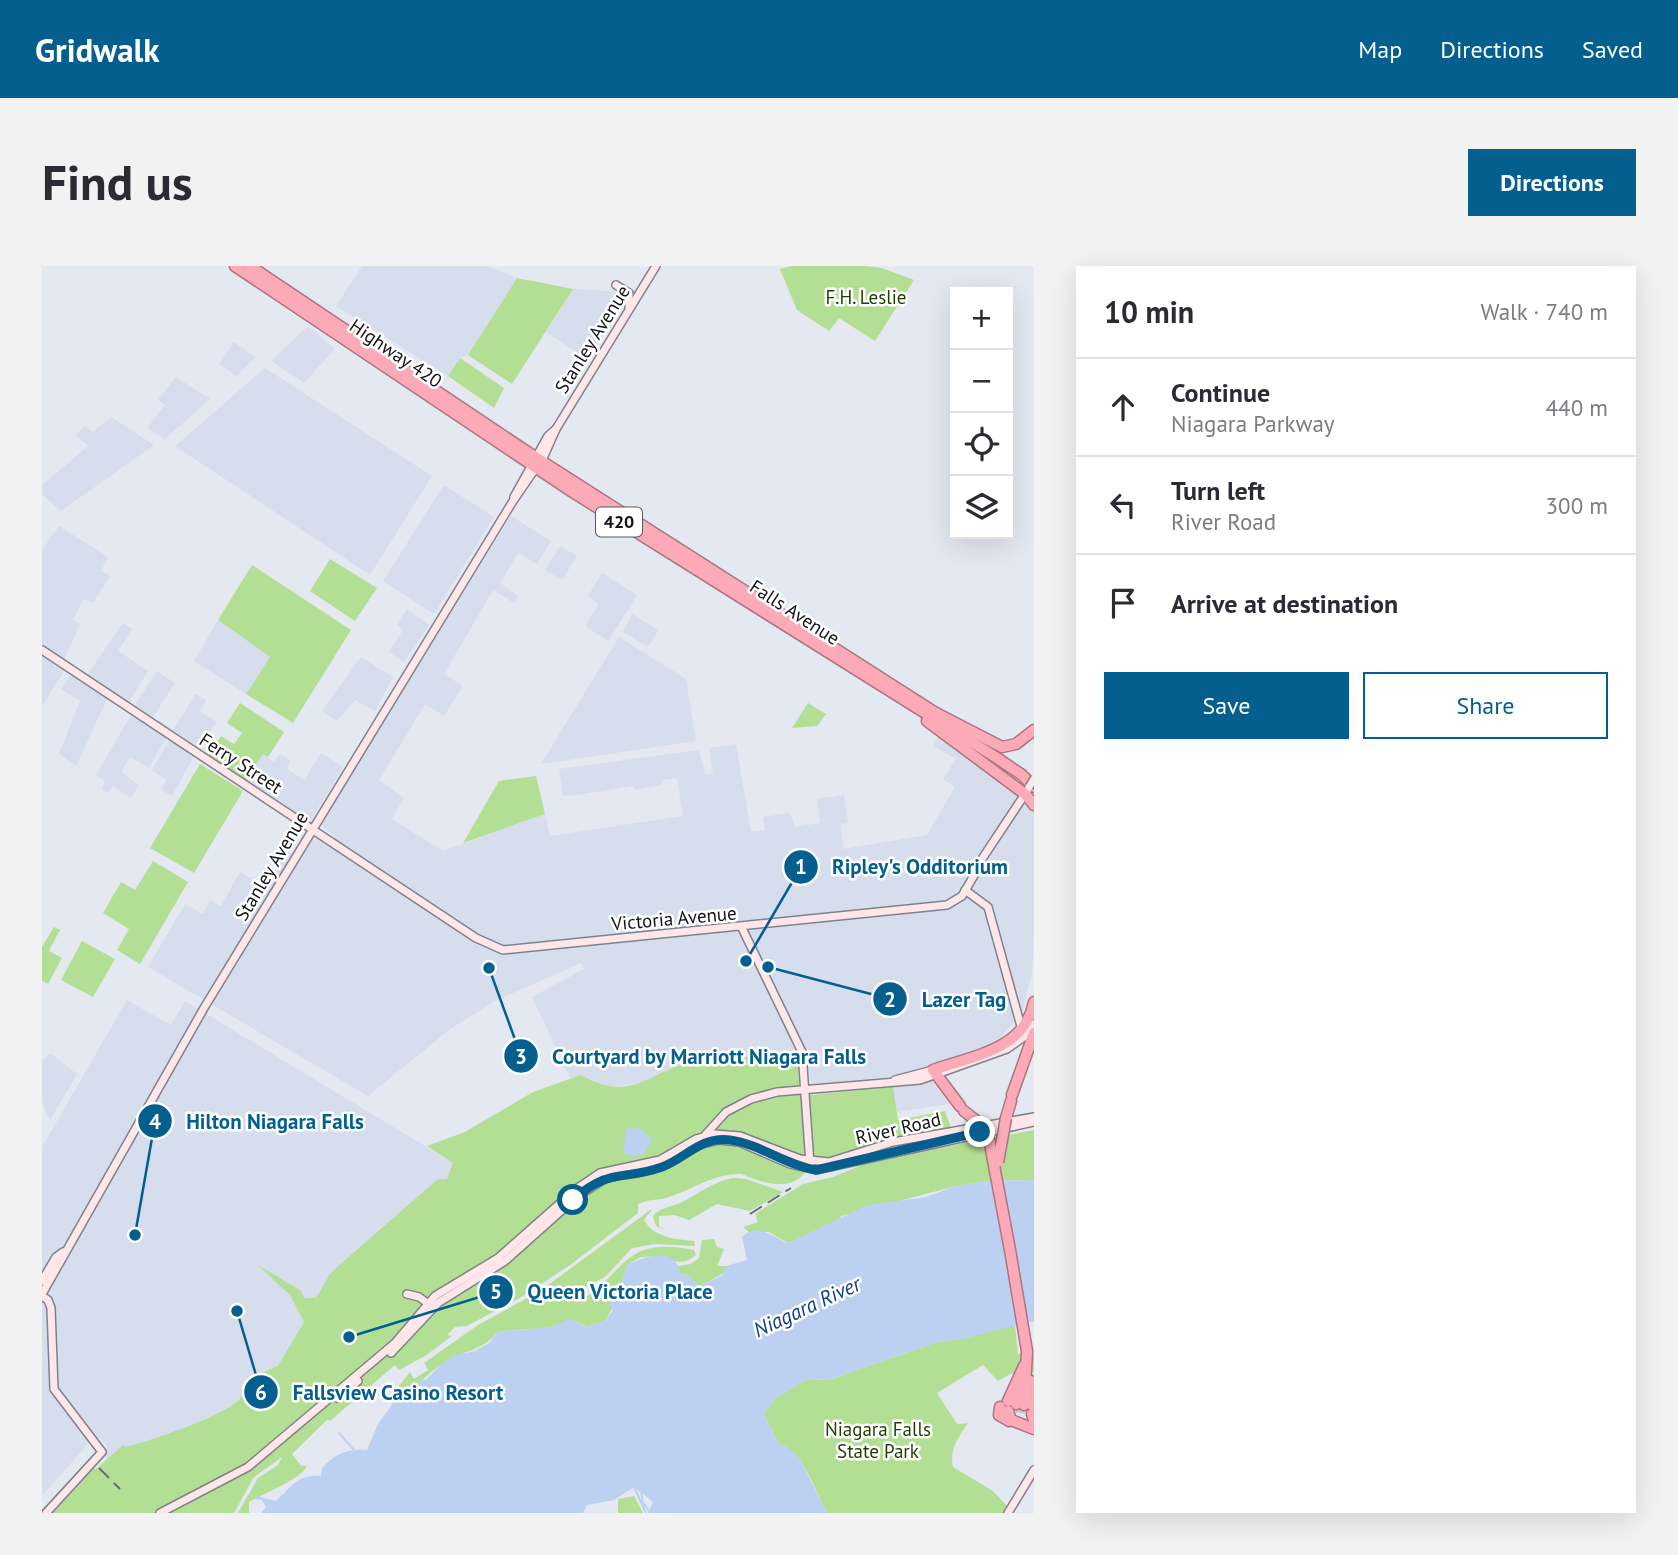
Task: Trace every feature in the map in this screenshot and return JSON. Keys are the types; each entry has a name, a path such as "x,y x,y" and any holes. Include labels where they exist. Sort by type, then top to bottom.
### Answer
{"highway":[{"name":"Highway 420","path":"235,266 536,464"},
{"name":"Highway 420","path":"250,266 536,464"},
{"name":"Falls Avenue","path":"536,464 681,551 1017,766 1031,786"},
{"name":"Falls Avenue","path":"536,464 893,695 1014,769 1031,786"},
{"path":"935,713 1002,747 1016,744 1034,730"},
{"path":"1031,786 1034,805"},
{"path":"1034,1002 1023,1034 934,1072 962,1109 978,1122 989,1139 1027,1371 1034,1394"},
{"path":"1021,1413 1027,1371 998,1158 1006,1118 1034,1033"},
{"path":"1024,1061 1034,1046"},
{"path":"1021,1413 1027,1371"}],"main road":[{"name":"Stanley Avenue","path":"42,1295 62,1261 64,1252 311,828 553,440 556,429 656,266"},
{"path":"616,285 630,294 628,311"},
{"name":"Ferry Street","path":"42,650 494,947"},
{"path":"1023,1034 988,907 965,890 1031,786"},
{"name":"Victoria Avenue","path":"494,947 509,951 940,905 954,902 965,890"},
{"path":"741,928 786,1023 799,1043 806,1089 810,1165"},
{"path":"988,1051 1013,1031 1016,1009"},
{"path":"166,1513 250,1470 402,1344 447,1287 498,1258 591,1178 614,1168 660,1160 709,1133 723,1115 734,1107 769,1094 874,1084 981,1060 1011,1047 1034,1024"},
{"path":"734,1107 721,1124 723,1130 810,1165"},
{"name":"River Road","path":"810,1165 833,1161 893,1142 1034,1119"},
{"path":"696,1139 730,1135"},
{"path":"160,1513 228,1480 250,1465 395,1343 418,1315 505,1261 584,1191 606,1178 660,1167 698,1145 719,1140 739,1142 810,1165"},
{"name":"Stanley Avenue","path":"42,1281 56,1257 64,1252"},
{"path":"42,1295 51,1308 52,1376 59,1397 91,1438 92,1450 84,1470 46,1513"},
{"path":"418,1315 419,1303 410,1295 430,1306"},
{"path":"1008,1513 1034,1470"}],"shaded area":[{"path":"362,266 488,266 517,278 468,355 460,358 448,376 336,306"},
{"path":"573,289 626,292 624,301 588,359 546,332"},
{"path":"308,326 335,349 304,383 271,361"},
{"path":"234,342 256,357 237,376 219,364"},
{"path":"265,368 432,476 370,575 175,446"},
{"path":"176,377 210,399 165,439 147,428 165,405 158,400"},
{"path":"111,417 154,445 61,511 42,494 42,485 88,446 76,435 84,426 93,432"},
{"path":"444,485 494,517 434,614 383,581"},
{"path":"511,516 551,541 537,564 518,553 500,583 518,596 514,603 493,590 444,674 463,686 444,716 425,704 379,780 404,798 392,819 443,851 545,814 550,836 683,816 677,778 661,780 661,785 634,790 633,786 570,796 563,795 559,769 699,750 705,775 713,773 709,748 736,744 751,832 765,830 763,817 790,813 795,827 820,823 817,799 844,795 848,823 841,824 843,849 927,835 955,787 943,779 956,759 933,746 939,736 1034,808 1032,973 1022,1013 996,1043 929,1069 934,1084 949,1104 897,1112 891,1077 811,1084 806,1054 696,1061 641,1083 603,1088 581,1076 570,1078 532,997 584,969 581,963 493,1002 449,1030 368,1096 148,967 185,904 203,914 210,900 221,906 240,872 266,886 287,851 299,858 311,840 319,839 329,845 335,836 322,826 324,818"},
{"path":"59,526 108,557 101,571 110,576 93,603 84,599 73,619 80,624 64,660 42,645 42,550"},
{"path":"560,546 577,556 562,580 545,570"},
{"path":"602,573 637,595 608,641 585,626 599,604 588,596"},
{"path":"407,609 429,625 404,662 389,652 403,630 397,625"},
{"path":"632,614 658,630 648,647 623,632"},
{"path":"218,620 270,657 246,694 194,661"},
{"path":"123,623 132,629 118,651 148,671 129,702 87,675"},
{"path":"619,637 686,679 696,741 541,764"},
{"path":"42,656 65,670 42,706"},
{"path":"361,657 393,677 375,711 355,700 337,721 322,711"},
{"path":"157,671 175,683 153,717 135,705"},
{"path":"71,675 107,699 76,766 59,754 80,701 61,689"},
{"path":"196,694 206,700 200,711 216,722 200,748 173,730"},
{"path":"131,715 166,738 149,768 130,757 121,772 139,785 131,798 113,786 108,793 101,789 105,781 96,775"},
{"path":"169,740 194,756 172,796 161,790 166,780 152,770"},
{"path":"321,753 343,767 310,822 246,780 263,754 274,762 280,754 291,761 287,769 304,780"},
{"path":"127,1000 171,1025 185,1001 453,1163 447,1180 281,1384 217,1431 128,1448 123,1445 106,1460 106,1444 98,1437 87,1445 42,1496 42,1147"},
{"path":"50,1053 77,1074 50,1120 42,1102 42,1061"}],"green space":[{"name":"F.H. Leslie","path":"791,266 866,266 882,268 914,280 875,341 839,318 829,331 797,310 780,269"},
{"path":"517,278 573,289 512,384 468,355"},
{"path":"460,358 504,388 494,408 448,376"},
{"path":"330,559 377,588 355,621 310,591"},
{"path":"252,565 351,630 293,723 246,694 270,657 218,620"},
{"path":"240,703 284,732 268,757 263,754 246,780 208,755 221,736 234,744 242,733 227,723"},
{"path":"808,703 826,714 817,726 792,728"},
{"path":"200,764 243,791 194,873 150,848"},
{"path":"536,776 545,814 463,843 499,781"},
{"path":"153,861 188,882 140,964 117,950 129,929 103,913 121,882 135,890"},
{"path":"54,927 60,930 49,951 62,958 48,984 42,981 42,947"},
{"path":"82,941 115,959 93,997 61,980"},
{"path":"797,1054 800,1096 893,1087 898,1120 945,1111 951,1128 886,1139 831,1158 812,1157 803,1175 788,1183 770,1183 742,1174 732,1174 669,1197 638,1204 638,1213 570,1265 523,1296 467,1326 455,1327 447,1335 452,1336 425,1356 399,1370 395,1365 360,1395 357,1392 350,1399 352,1402 330,1421 328,1419 292,1454 301,1466 307,1466 303,1471 290,1481 249,1502 249,1513 238,1513 258,1478 278,1465 282,1457 254,1477 234,1513 51,1513 91,1468 96,1469 123,1445 126,1447 170,1433 222,1411 242,1396 252,1377 278,1366 304,1322 290,1295 258,1265 301,1291 304,1298 316,1298 330,1274 344,1261 438,1179 447,1179 453,1163 427,1146 465,1132 533,1092 581,1075 600,1084 629,1086 699,1061"},
{"path":"1034,1130 1034,1180 988,1181 956,1186 842,1216 830,1226 788,1243 769,1232 749,1232 743,1227 758,1222 755,1214 803,1184 833,1177 874,1160"},
{"path":"733,1178 746,1179 783,1192 750,1211 717,1204 689,1220 675,1215 659,1216 659,1226 665,1230 656,1226 653,1216 659,1211"},
{"path":"653,1208 644,1220 648,1226 659,1234 694,1241 695,1246 655,1244 632,1248 605,1277 581,1289 584,1292 575,1298 577,1302 594,1291 637,1253 651,1248 670,1247 694,1250 696,1255 683,1262 642,1257 627,1265 618,1298 605,1321 587,1327 569,1322 544,1328 498,1332 479,1347 445,1362 407,1393 397,1388 410,1372 414,1379 428,1370 424,1363 478,1325 540,1291"},
{"path":"714,1239 717,1247 724,1249 717,1266 726,1266 726,1272 700,1286 686,1274 680,1273 678,1266 691,1264 699,1258 702,1240"},
{"name":"Niagara Falls State Park","path":"1015,1325 1018,1354 1034,1354 1034,1372 1010,1374 998,1381 983,1365 937,1393 957,1424 968,1423 953,1449 953,1467 993,1491 1007,1506 1006,1513 827,1513 802,1464 787,1448 778,1443 764,1414 774,1399 807,1379 829,1380 934,1343"},
{"path":"634,1496 643,1513 618,1513 618,1499"}],"water":[{"path":"638,1127 652,1139 645,1153 635,1157 623,1153 626,1129"},
{"name":"Niagara River","path":"1034,1180 1034,1321 934,1343 829,1380 807,1379 774,1399 764,1414 778,1443 800,1459 827,1513 648,1513 653,1502 634,1487 614,1500 587,1505 583,1513 261,1513 266,1507 262,1500 255,1499 256,1496 276,1501 299,1480 321,1476 322,1468 337,1455 353,1450 367,1450 378,1424 393,1403 419,1382 427,1379 441,1364 456,1355 475,1351 489,1343 498,1332 551,1327 570,1319 587,1327 605,1321 613,1310 608,1298 618,1297 627,1265 634,1262 666,1256 677,1264 680,1273 686,1274 700,1286 723,1275 726,1266 747,1260 742,1237 754,1231 765,1232 788,1243 868,1205 926,1197 956,1186 988,1181"}],"waterway":[{"path":"339,1433 354,1450"},
{"path":"634,1487 646,1513"},
{"path":"641,1491 643,1503"},
{"path":"643,1503 650,1512"}],"tunnel":[{"path":"1020,1413 1021,1405"}],"railway":[{"path":"750,1214 791,1188"},
{"path":"99,1468 120,1489"}],"place":[{"name":"Ripley's Odditorium","path":"746,961"},
{"name":"Lazer Tag","path":"768,967"},
{"name":"Courtyard by Marriott Niagara Falls","path":"489,968"},
{"name":"Hilton Niagara Falls","path":"135,1235"},
{"name":"Fallsview Casino Resort","path":"237,1311"},
{"name":"Queen Victoria Place","path":"349,1337"}],"route":[{"path":"573,1200 606,1178 660,1167 698,1145 714,1140 739,1142 790,1164 816,1170 980,1132"}]}
